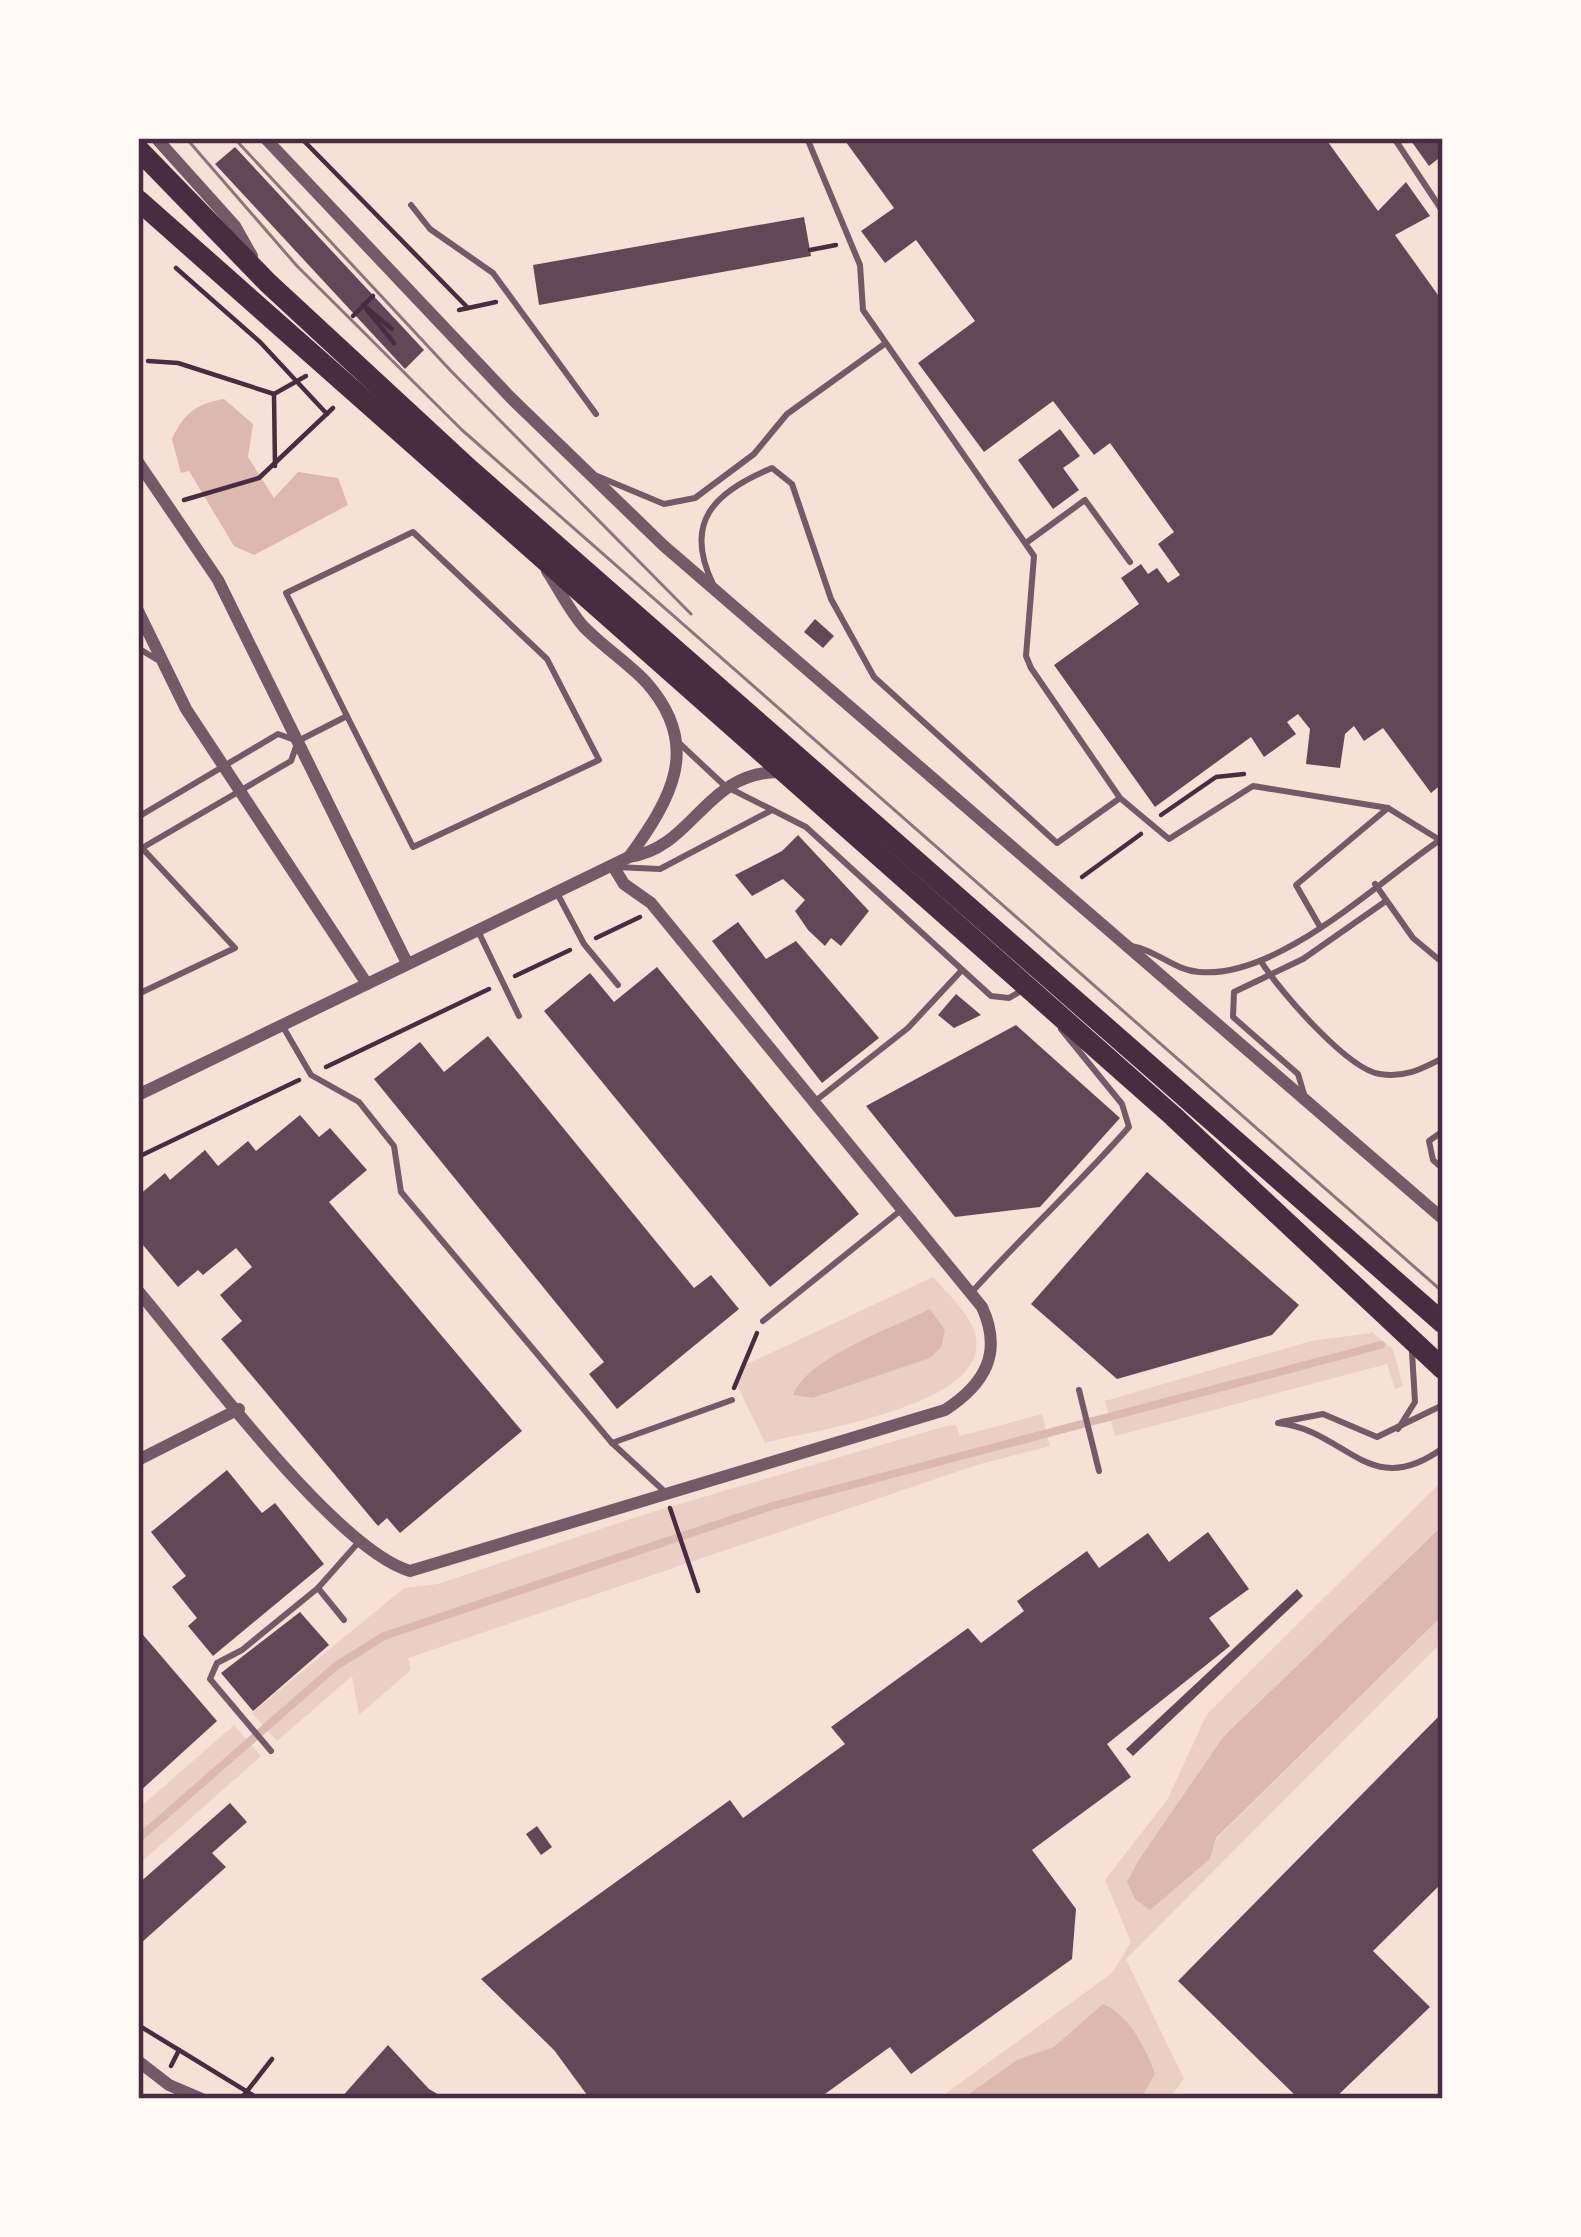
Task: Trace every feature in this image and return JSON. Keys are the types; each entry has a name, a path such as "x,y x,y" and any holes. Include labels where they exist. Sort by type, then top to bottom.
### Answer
{"main road":[{"path":"138,148 268,283 469,470 1443,1322"},
{"path":"138,200 1027,988 1443,1369"}],"street":[{"path":"156,138 235,226 268,283"},
{"path":"266,139 583,470 717,593 1443,1219"},
{"path":"138,462 218,580 407,963"},
{"path":"541,561 581,624 646,683 667,712 676,740 676,775 665,807 629,857"},
{"path":"138,611 160,661 367,983"},
{"path":"138,1095 629,857 652,854 725,786 754,772 780,772"},
{"path":"138,1292 357,1544 397,1568 439,1567 945,1410 964,1398 987,1370 994,1349 992,1327 972,1292 656,909 624,884 613,866"},
{"path":"138,1460 239,1409"},
{"path":"138,2061 169,2085 202,2099"}],"lane":[{"path":"807,138 860,265 863,310 883,345 1026,543 1036,566 1026,656 1120,798 1169,839 1253,786 1388,808 1442,841 1262,964 1192,972 1154,949 1125,946"},
{"path":"1394,138 1443,212"},
{"path":"411,205 430,229 493,272 596,414"},
{"path":"583,470 664,504 695,498 754,454 787,414 883,345"},
{"path":"717,593 702,563 700,523 713,506 772,468 792,484 831,599 856,648 900,701 1057,843 1120,798"},
{"path":"1026,543 1085,500 1130,562"},
{"path":"413,532 547,659 599,760 413,848 347,716 286,593 413,532"},
{"path":"138,648 160,661"},
{"path":"138,994 235,948 140,849 291,760 298,741 347,716"},
{"path":"138,817 278,734 298,741"},
{"path":"676,740 725,786 806,827 992,996 1009,998 1027,988 1122,1105 1129,1126 1060,1205 972,1292"},
{"path":"1319,926 1296,885 1388,808"},
{"path":"613,866 660,869 772,810"},
{"path":"1375,884 1413,938 1443,963"},
{"path":"557,893 584,944 618,985"},
{"path":"1307,1103 1298,1074 1233,1017 1234,992 1303,959 1386,901"},
{"path":"478,930 519,1016"},
{"path":"1262,964 1349,1058 1375,1074 1412,1074 1443,1058"},
{"path":"814,1102 908,1028 962,970"},
{"path":"282,1025 310,1075 359,1102 394,1146 401,1192 612,1443 667,1498"},
{"path":"1443,1131 1429,1141 1433,1160 1443,1169"},
{"path":"763,1321 903,1208"},
{"path":"1397,1432 1415,1402 1409,1336"},
{"path":"1079,1390 1099,1471"},
{"path":"612,1443 732,1400"},
{"path":"1443,1405 1397,1432 1367,1436 1323,1414 1277,1423 1305,1429 1381,1470 1414,1464 1443,1448"},
{"path":"271,1751 210,1679 217,1664 242,1650 318,1588 357,1544"},
{"path":"318,1588 344,1620"}],"path":[{"path":"301,138 468,308"},
{"path":"810,250 852,242"},
{"path":"176,268 330,411 259,478 201,494"},
{"path":"352,316 373,296"},
{"path":"459,310 496,302"},
{"path":"364,305 392,329"},
{"path":"364,305 394,343"},
{"path":"148,361 178,363 274,394"},
{"path":"274,394 294,381"},
{"path":"274,394 275,466"},
{"path":"1082,877 1216,777 1258,772"},
{"path":"1145,806 1164,817"},
{"path":"138,1157 656,909"},
{"path":"732,1400 734,1382 763,1321"},
{"path":"667,1498 698,1591"},
{"path":"138,2025 259,2099"},
{"path":"169,2072 179,2050"},
{"path":"241,2099 272,2059"}],"shaded area":[{"path":"224,399 253,424 248,457 274,498 298,472 338,478 348,505 254,555 234,546 189,471 181,473 172,439 192,411"},
{"path":"933,1277 965,1313 976,1338 972,1362 955,1381 927,1398 856,1422 765,1443 737,1385 747,1364","holes":["930,1310 944,1330 930,1358 814,1398 825,1361"]},
{"path":"930,1309 945,1330 941,1347 930,1358 813,1398 793,1395 802,1381 833,1356"},
{"path":"1368,1329 1393,1349 1403,1386 1395,1389 1387,1364 1115,1436 1105,1401 1311,1341 1371,1333"},
{"path":"1042,1414 1050,1446 977,1465 408,1658 411,1670 359,1715 352,1676 277,1741 252,1713 404,1588 438,1584 642,1515 946,1426 956,1425 960,1436"},
{"path":"1443,1480 1443,1525 1223,1737 1138,1861 1136,1899 1151,1909 1210,1859 1216,1839 1443,1615 1443,1641 1126,1959 1184,2079 1169,2099 938,2099 1112,1973 1131,1942 1105,1880 1167,1800 1207,1714"},
{"path":"1443,1525 1443,1615 1216,1838 1210,1859 1150,1910 1135,1899 1127,1882 1138,1861 1223,1737"},
{"path":"234,1725 261,1756 138,1865 138,1809"},
{"path":"1103,2004 1129,2024 1147,2054 1155,2074 1143,2095 962,2099 1017,2060 1054,2047"}],"building":[{"path":"843,138 1325,138 1378,211 1406,182 1430,216 1395,235 1443,302 1443,783 1431,793 1383,728 1364,741 1354,726 1345,734 1340,768 1306,764 1310,729 1298,714 1287,722 1296,734 1264,757 1251,737 1155,807 1054,665 1139,604 1121,578 1141,564 1148,574 1157,568 1168,583 1180,575 1158,544 1174,532 1110,443 1094,455 1053,401 984,452 918,363 975,321 916,240 885,263 861,231 894,208"},
{"path":"1409,138 1443,138 1443,155 1429,166"},
{"path":"235,147 424,350 405,369 215,164"},
{"path":"804,217 811,256 539,305 533,265"},
{"path":"1060,429 1080,456 1063,468 1079,490 1053,509 1018,460"},
{"path":"815,619 834,636 823,648 804,632"},
{"path":"798,835 869,911 841,946 831,938 825,946 808,930 795,911 805,900 783,879 752,896 735,875 782,851"},
{"path":"738,922 766,959 796,941 879,1038 822,1083 712,941"},
{"path":"657,967 859,1214 770,1287 544,1011 590,973 614,1002"},
{"path":"956,994 981,1015 954,1028 938,1015"},
{"path":"1016,1025 1120,1118 1040,1207 955,1217 866,1106"},
{"path":"488,1036 694,1288 711,1275 739,1309 617,1409 589,1374 604,1362 374,1079 420,1042 444,1072"},
{"path":"300,1115 319,1137 330,1128 367,1170 329,1202 522,1431 400,1533 387,1518 378,1526 221,1339 242,1321 220,1295 252,1267 236,1248 203,1275 198,1270 178,1287 138,1239 138,1196 165,1173 170,1180 205,1150 218,1166 248,1141 256,1151"},
{"path":"1147,1172 1299,1305 1272,1335 1117,1379 1031,1304"},
{"path":"227,1470 262,1513 275,1503 324,1564 213,1656 188,1626 197,1618 172,1587 186,1576 151,1532"},
{"path":"1208,1532 1249,1589 1209,1618 1230,1646 1107,1744 1131,1777 1032,1850 1076,1909 1072,1959 911,2074 890,2047 818,2099 590,2099 554,2050 481,1979 730,1800 743,1818 845,1744 831,1727 968,1628 981,1643 1024,1611 1017,1601 1087,1551 1099,1568 1148,1533 1169,1562"},
{"path":"1297,1589 1303,1596 1133,1756 1126,1749"},
{"path":"300,1612 329,1645 253,1711 221,1673"},
{"path":"138,1629 217,1721 138,1793"},
{"path":"1443,1712 1443,1882 1373,1951 1430,2007 1334,2099 1299,2099 1178,1981"},
{"path":"230,1803 247,1822 212,1853 226,1867 141,1943 138,1884"},
{"path":"537,1826 552,1847 541,1855 526,1834"},
{"path":"388,2045 429,2089 446,2099 340,2099"}],"waterway":[{"path":"138,1839 336,1666 384,1636 772,1506 1381,1345"}],"tram line":[{"path":"186,138 297,266 462,430 1443,1292"},
{"path":"234,138 451,371 691,614"}]}
